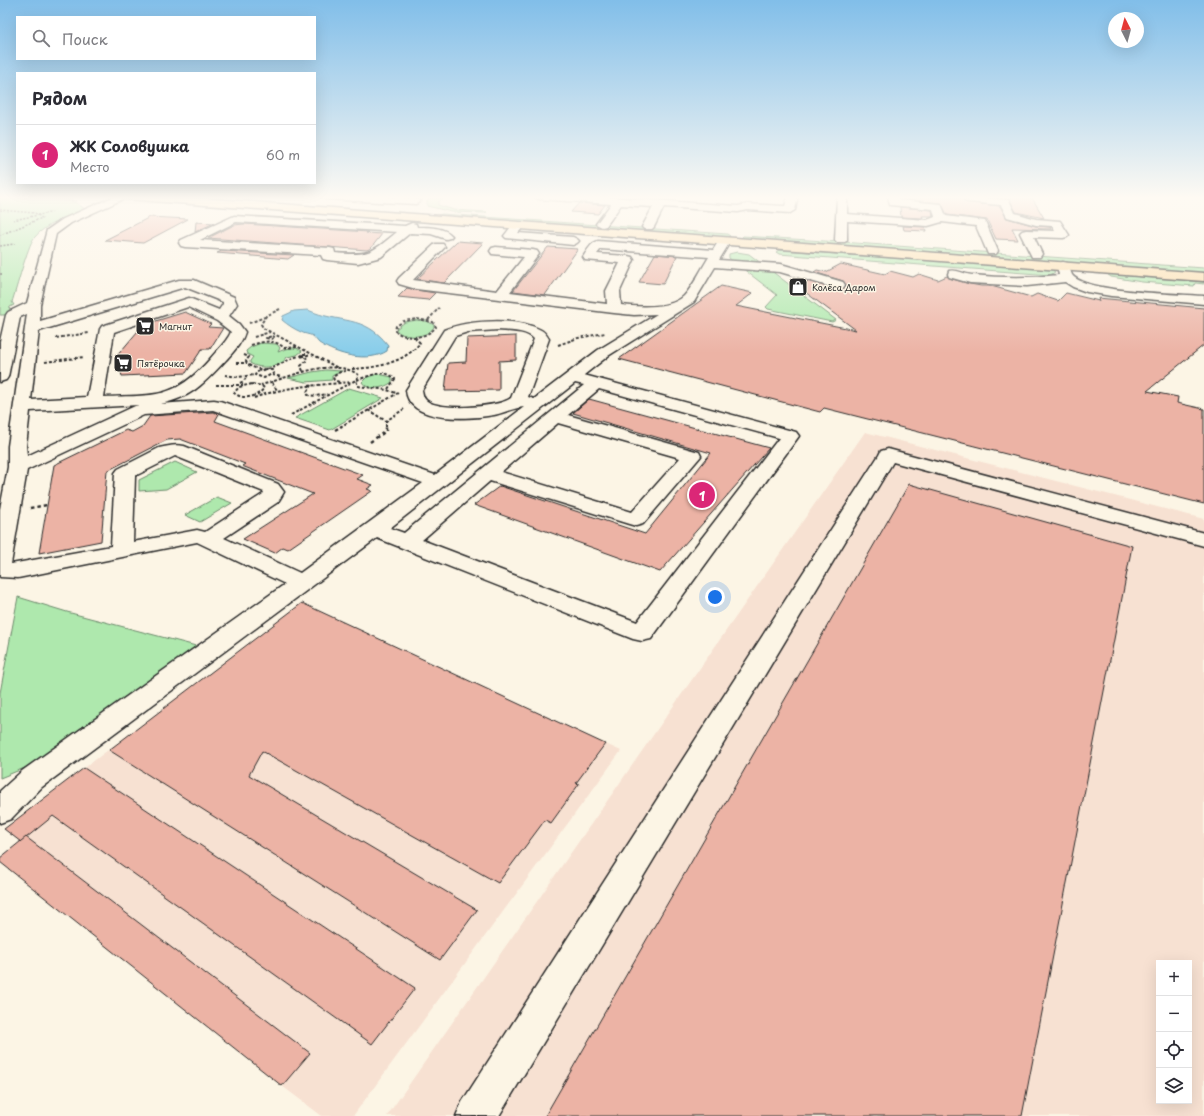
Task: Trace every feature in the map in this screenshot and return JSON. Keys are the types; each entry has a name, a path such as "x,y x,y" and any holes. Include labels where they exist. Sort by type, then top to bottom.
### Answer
{"main road":[{"path":"824,248 1065,272 1204,277"},
{"path":"952,248 1204,266"}],"street":[{"path":"47,248 33,306 32,328 22,406 9,446 18,467 0,565 5,571 18,571 197,536 208,539 302,583"},
{"path":"267,248 330,252 328,256 358,259 377,254 384,248"},
{"path":"437,248 404,281 416,285 515,298 634,311 676,308"},
{"path":"596,248 589,257 628,260 613,292 614,309"},
{"path":"626,248 715,258 782,268 838,285"},
{"path":"0,810 32,779 302,583 438,482 528,402 572,378 603,353 689,300 715,258 724,248"},
{"path":"1033,248 1036,254"},
{"path":"496,251 533,254 501,295"},
{"path":"954,274 970,279 1028,282 1065,272 1084,288 1116,293 1204,300"},
{"path":"32,328 178,283 189,283 230,302 224,313"},
{"path":"186,296 205,290"},
{"path":"22,406 95,402 166,397 185,390 206,371 232,343 238,332 223,319 189,302 107,329 95,402"},
{"path":"0,377 2,354 13,315 33,306"},
{"path":"523,327 532,330 541,336 542,339 537,353 528,402 499,409 479,411 436,410 424,407 419,403 414,396 414,390 416,384 452,330 465,328 523,327"},
{"path":"2,354 28,350"},
{"path":"374,529 642,633 790,436 572,378"},
{"path":"406,542 596,384"},
{"path":"18,467 141,410 214,405 438,482"},
{"path":"486,474 636,520 692,456 555,417"},
{"path":"122,550 125,473 172,450 177,450 270,488 274,492 271,498 208,539"},
{"path":"476,1116 888,455 1204,540"}],"path":[{"path":"428,320 439,308"},
{"path":"280,309 266,316 261,324 263,328 340,369"},
{"path":"417,319 428,320 436,324 435,330 427,334 414,336 401,335 394,331 399,323 417,319"},
{"path":"52,338 106,331"},
{"path":"252,338 270,332"},
{"path":"537,353 591,334 610,333"},
{"path":"268,340 266,338 274,334"},
{"path":"352,382 311,385 277,390 254,397 240,397 234,393 239,387 245,385 272,383 283,377 303,371 365,368 387,364 417,347 420,343 414,336"},
{"path":"250,342 248,346 268,340 279,343 284,348 297,347"},
{"path":"299,356 305,351"},
{"path":"243,352 243,354 249,357 246,361 247,364 250,366 272,370 274,373 272,375"},
{"path":"41,363 102,354"},
{"path":"302,354 308,354 306,360 301,366 303,371"},
{"path":"254,375 265,369 284,364 289,358 299,356 306,357"},
{"path":"365,368 371,374"},
{"path":"343,369 351,370 359,375 356,380 358,386 365,388 388,389 396,393 403,393"},
{"path":"341,383 334,380 334,377 340,372 351,370"},
{"path":"206,371 218,371 229,376 254,375 264,378 272,375 283,377"},
{"path":"293,420 289,416 332,392 371,374 384,373 393,376 393,382 388,389"},
{"path":"238,384 244,381 247,376"},
{"path":"272,383 277,390"},
{"path":"254,397 263,391 264,388 261,385"},
{"path":"311,385 306,392 311,396 322,396 332,392"},
{"path":"334,430 396,393"},
{"path":"254,397 258,403"},
{"path":"364,446 386,431 386,421 396,412 419,403"},
{"path":"368,410 386,421"}],"shaded area":[{"path":"865,432 1204,519 1204,1116 387,1116"},
{"path":"302,603 621,751 353,1116 322,1116 282,1086 0,862 0,858 20,842 4,829"}],"green space":[{"path":"0,248 29,248 12,302 14,305 10,307 8,315 0,315"},
{"path":"838,248 926,248 1204,268 1204,275"},
{"path":"779,250 1051,269 1055,272 1050,275 779,254 776,252"},
{"path":"737,252 749,254 836,320 832,322 768,309 766,307 777,295 729,258 729,254"},
{"path":"1107,274 1204,282 1204,284 1195,283 1194,286 1142,282 1111,277"},
{"path":"417,320 427,321 434,325 434,327 427,333 416,336 401,334 396,329 405,322"},
{"path":"261,343 277,344 280,348 278,352 293,348 302,351 297,355 287,357 280,364 275,366 259,367 250,363 253,357 247,354 246,351"},
{"path":"326,370 342,371 332,376 332,380 306,382 288,378 312,372"},
{"path":"378,374 392,377 392,382 385,386 372,388 368,387 362,382 367,377"},
{"path":"349,388 383,398 330,430 295,418"},
{"path":"175,462 197,472 166,489 139,491 139,480"},
{"path":"217,497 232,503 200,522 185,515"},
{"path":"18,597 67,612 196,646 42,761 0,778 0,693"}],"water":[{"path":"308,310 330,317 351,321 370,328 388,345 387,351 379,355 362,357 343,354 326,347 319,343 313,336 296,330 282,320 283,316 294,311"}],"building":[{"path":"342,248 371,248 367,250"},
{"path":"450,248 478,248 444,283 417,279"},
{"path":"547,248 578,249 545,295 513,291"},
{"path":"222,251 294,255 288,259 217,253"},
{"path":"655,254 677,256 663,284 639,282"},
{"path":"841,264 885,274 890,271 913,277 919,274 938,280 947,276 949,278 970,284 991,286 1031,297 1037,294 1058,301 1066,293 1099,301 1098,298 1204,308 1204,345 1147,391 1178,397 1177,403 1204,409 1204,504 824,408 820,412 619,359 721,286 753,293 736,306 856,330 793,283 800,279 838,290 843,289 846,286 843,281 814,272 817,270 826,272"},
{"path":"407,288 435,293 428,300 398,297"},
{"path":"185,312 211,324 208,327 223,328 210,349 202,349 186,373 122,376 116,357 143,325"},
{"path":"516,336 516,360 499,361 499,390 445,391 448,363 466,362 467,338"},
{"path":"589,399 769,448 660,572 474,505 500,486 645,534 711,453 573,413"},
{"path":"213,412 219,414 215,421 363,475 357,479 373,485 367,489 372,491 288,549 283,547 275,553 243,539 313,494 242,466 245,464 180,439 167,440 107,471 101,541 39,553 54,465 126,430 132,432 143,426 150,416"},
{"path":"909,484 1132,546 1022,1116 545,1116"},
{"path":"302,603 605,744 576,783 579,784 551,823 545,820 498,883 262,751 249,775 477,910 440,960 109,750"},
{"path":"84,768 415,988 372,1044 53,816 21,842 4,829"},
{"path":"26,837 310,1053 282,1086 0,862 0,858"}],"place":[{"name":"Колёса Даром","path":"798,287"},
{"name":"Магнит","path":"145,326"},
{"name":"Пятёрочка","path":"123,363"},
{"name":"ЖК Соловушка","path":"702,495"}]}
